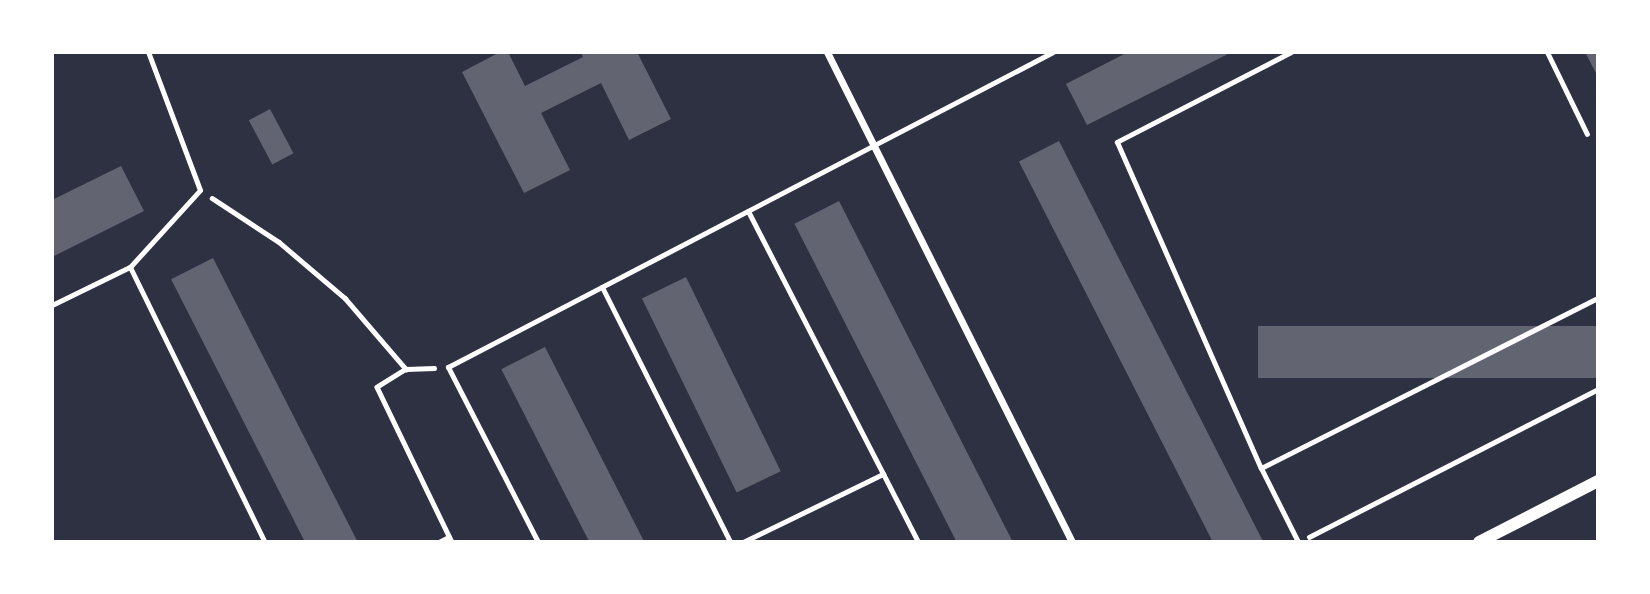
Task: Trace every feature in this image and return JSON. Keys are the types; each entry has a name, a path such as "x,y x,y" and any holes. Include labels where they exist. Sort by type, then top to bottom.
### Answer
{"street":[{"path":"827,52 871,148 1072,541"},
{"path":"1479,541 1499,537 1598,481"}],"lane":[{"path":"52,305 130,267 200,190 148,52"},
{"path":"538,541 448,367 1053,52"},
{"path":"1291,52 1118,142 1261,468 1299,541"},
{"path":"1547,52 1587,134"},
{"path":"748,211 918,541"},
{"path":"130,267 265,541"},
{"path":"601,287 730,541"},
{"path":"1261,468 1598,298"},
{"path":"743,541 883,474"}],"path":[{"path":"200,190 279,243 345,298 406,369"},
{"path":"439,541 450,539 377,387 406,369 448,367"},
{"path":"1299,541 1598,389"}],"building":[{"path":"500,52 508,52 525,86 583,57 581,52 637,52 671,119 629,140 601,83 541,113 570,170 524,193 462,72"},
{"path":"1128,52 1232,52 1087,125 1066,84"},
{"path":"1585,52 1598,52 1598,77"},
{"path":"270,109 293,153 272,164 249,120"},
{"path":"1059,141 1263,541 1213,542 1019,161"},
{"path":"121,166 144,211 52,257 52,200"},
{"path":"839,201 1012,541 957,542 794,224"},
{"path":"213,258 357,541 305,542 171,279"},
{"path":"686,277 781,471 737,493 642,298"},
{"path":"1258,326 1598,326 1598,378 1258,378"},
{"path":"545,347 644,541 589,542 501,369"}]}
